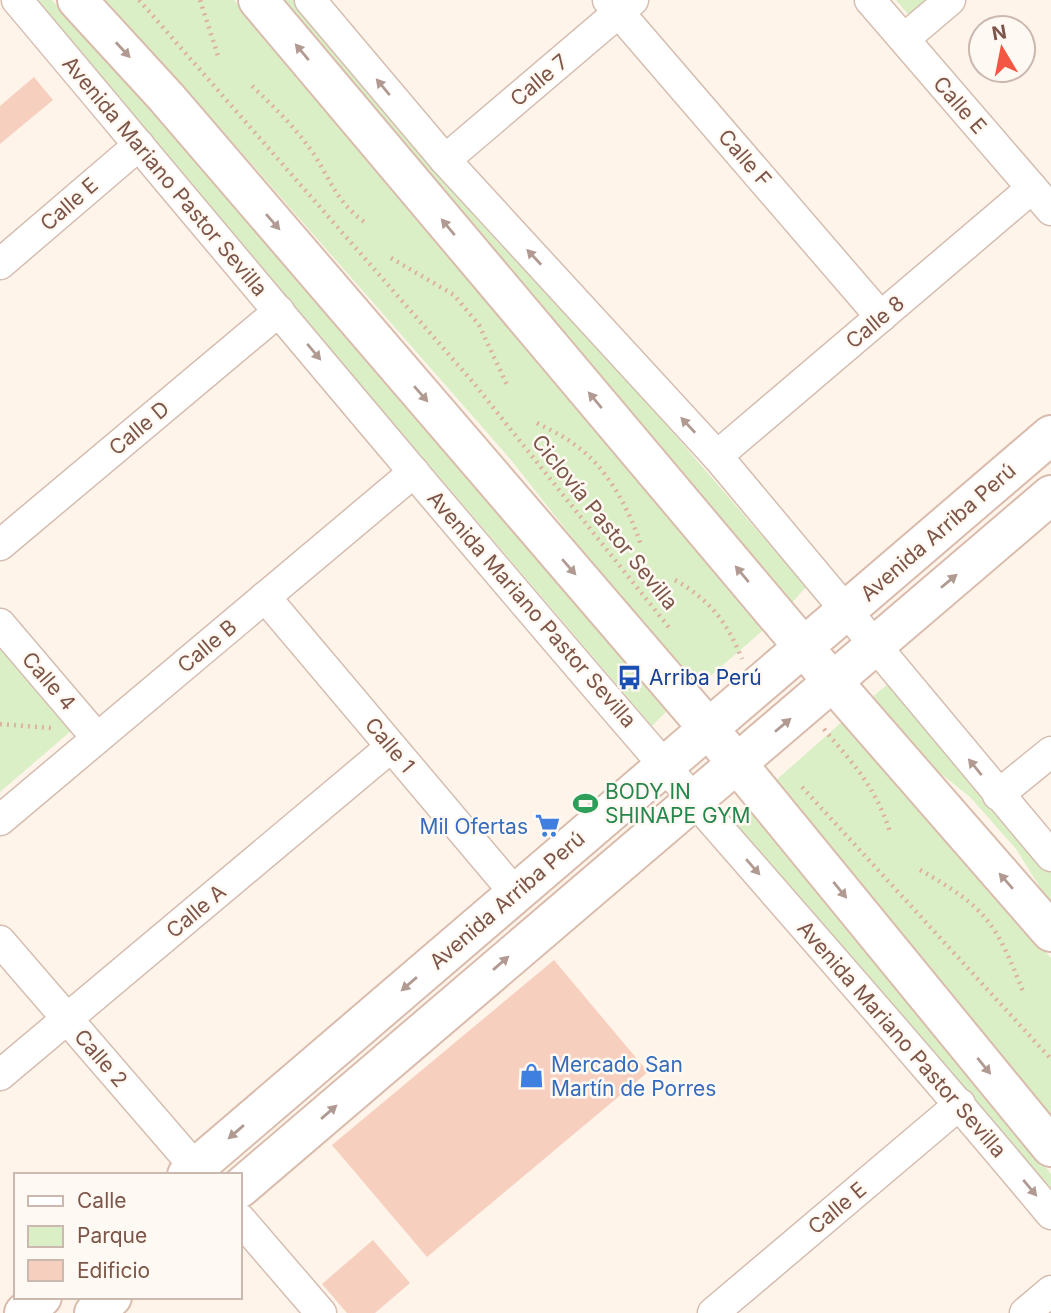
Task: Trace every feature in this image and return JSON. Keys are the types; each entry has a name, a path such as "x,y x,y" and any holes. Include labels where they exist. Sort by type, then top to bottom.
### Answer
{"main road":[{"name":"Avenida Mariano Pastor Sevilla","path":"77,0 175,107 708,729 1051,1147"},
{"path":"258,0 803,646 1051,932"},
{"name":"Avenida Arriba Perú","path":"195,1172 515,893 1051,435"},
{"name":"Avenida Arriba Perú","path":"242,1186 692,798 834,682 1051,495"},
{"path":"24,1313 40,1299"},
{"path":"94,1313 111,1299"}],"street":[{"name":"Avenida Mariano Pastor Sevilla","path":"17,0 414,472 692,798 960,1104 1051,1214"},
{"path":"310,0 445,160 717,456 998,796 1051,856"},
{"name":"Calle E","path":"870,0 1042,199"},
{"path":"904,39 950,0"},
{"name":"Calle 7","path":"445,160 620,4"},
{"name":"Calle F","path":"620,4 881,317"},
{"name":"Calle E","path":"0,264 139,145"},
{"name":"Calle 8","path":"717,456 881,317 1042,199"},
{"name":"Calle D","path":"0,545 279,311"},
{"name":"Calle B","path":"0,820 414,472"},
{"name":"Calle 1","path":"265,597 515,893"},
{"name":"Calle 4","path":"0,624 97,738"},
{"name":"Calle A","path":"0,1075 391,747"},
{"path":"998,796 1051,752"},
{"name":"Calle 2","path":"0,941 195,1172"},
{"name":"Calle E","path":"713,1313 960,1104"},
{"path":"242,1221 321,1313"},
{"path":"1025,1313 1051,1291"}],"path":[{"name":"Ciclovía Pastor Sevilla","path":"139,0 472,382 675,636"},
{"path":"200,0 218,56"},
{"path":"252,86 288,120 343,205 364,222"},
{"path":"391,258 454,295 479,325 507,385"},
{"path":"537,423 576,445 604,473 632,519 641,545"},
{"path":"675,580 712,606 731,631 744,664"},
{"path":"819,723 868,781 880,801 890,832"},
{"path":"794,778 1051,1059"},
{"path":"920,870 956,891 997,930 1024,994"}],"green space":[{"path":"32,0 52,0 207,172 669,709 652,726"},
{"path":"101,0 234,0 768,626 693,691 511,460 241,152"},
{"path":"273,0 300,0 806,587 791,604"},
{"path":"896,0 934,0 912,19"},
{"path":"0,649 71,731 0,792"},
{"path":"889,683 1051,873 1051,905 1016,849 970,797 921,758 871,698"},
{"path":"845,719 1051,958 1051,1126 774,782"},
{"path":"750,802 1051,1174 1051,1194 727,821"}],"building":[{"path":"34,77 53,100 0,144 0,106"},
{"name":"Mercado San Martín de Porres","path":"554,960 648,1072 427,1257 332,1145"},
{"path":"373,1240 410,1283 375,1313 347,1313 322,1284"}],"place":[{"name":"Arriba Perú","path":"629,677"},
{"name":"BODY IN SHINAPE GYM","path":"585,803"},
{"name":"Mil Ofertas","path":"548,826"},
{"name":"Mercado San Martín de Porres","path":"531,1076"}]}
